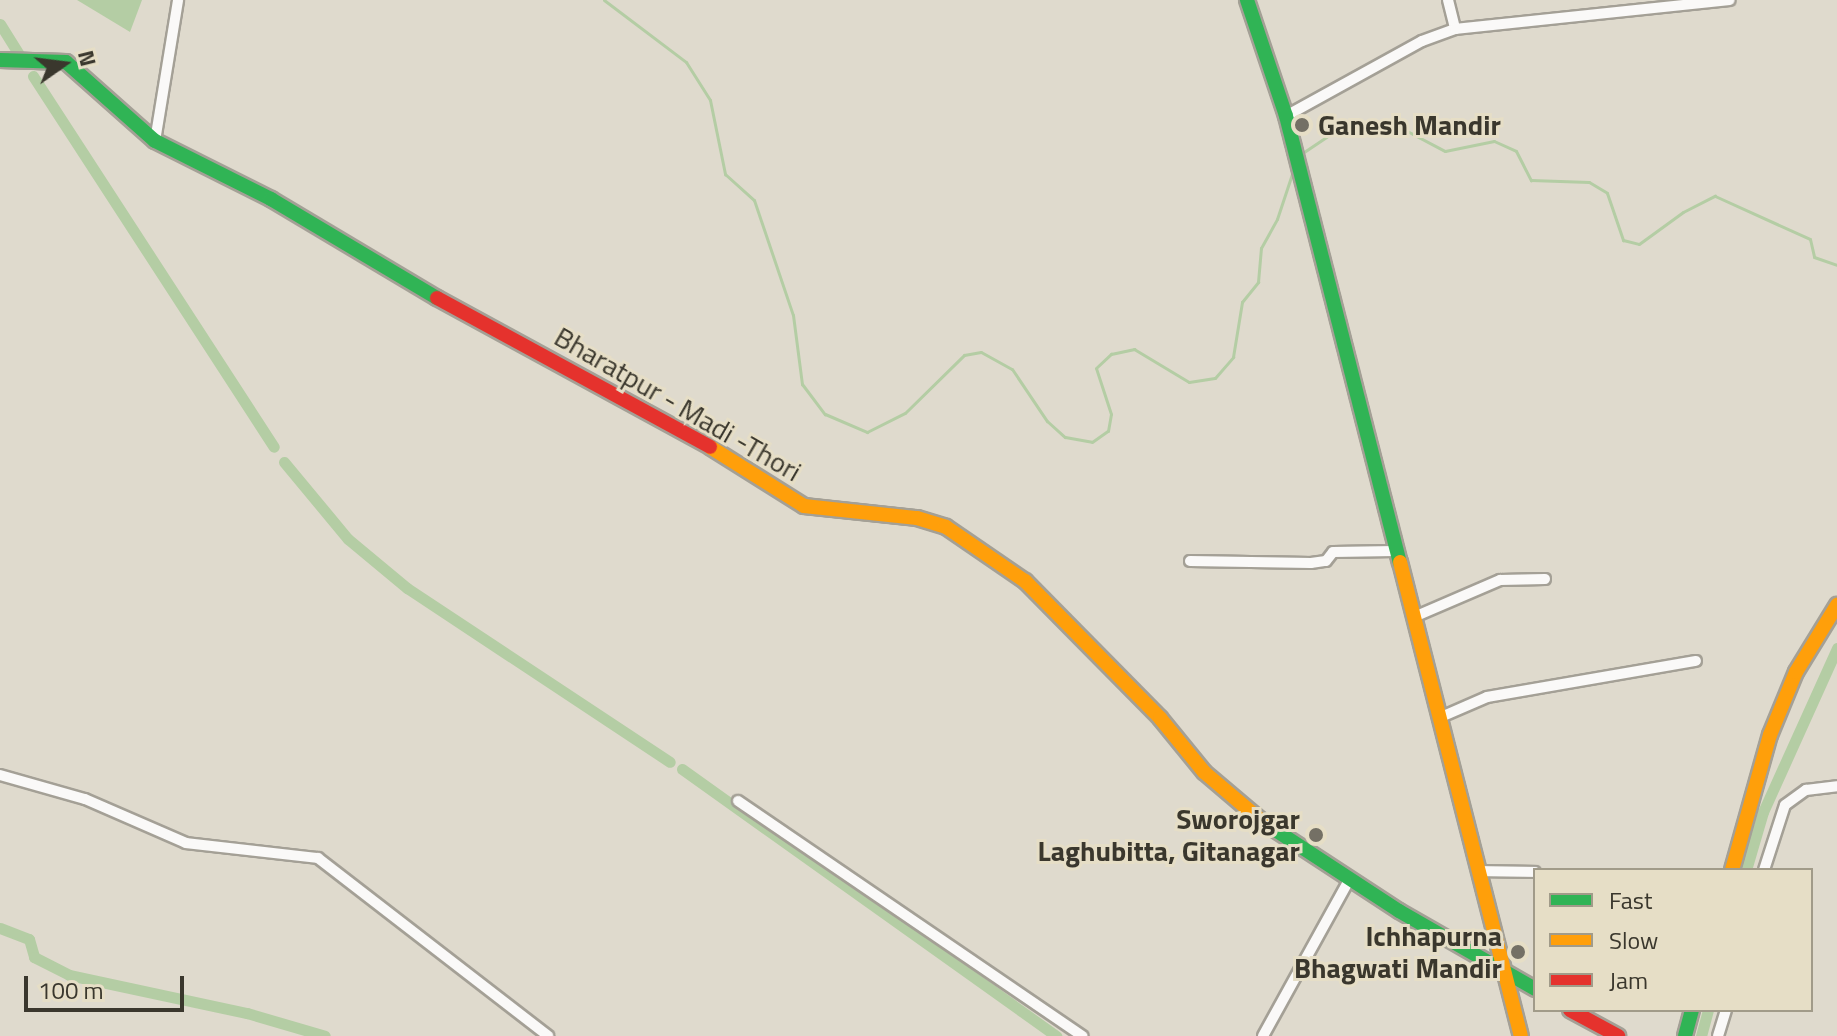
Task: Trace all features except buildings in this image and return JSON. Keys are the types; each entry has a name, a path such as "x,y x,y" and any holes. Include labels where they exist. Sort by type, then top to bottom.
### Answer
{"main road":[{"path":"1247,0 1286,116 1292,150 1521,1036"},
{"name":"Bharatpur - Madi -Thori","path":"0,60 66,62 120,115 155,141 271,199 455,309 687,432 804,506 917,518 946,527 1025,581 1225,792 1349,880 1533,988"},
{"path":"1733,868 1770,735 1796,672 1837,605"},
{"path":"1574,1012 1618,1036"},
{"path":"1685,1036 1691,1012"}],"street":[{"path":"155,141 178,0"},
{"path":"1448,0 1455,29"},
{"path":"1286,116 1422,41 1455,29 1729,0"},
{"path":"1190,561 1311,563 1326,561 1333,552 1395,551"},
{"path":"1414,617 1500,580 1545,579"},
{"path":"1441,717 1487,697 1696,661"},
{"path":"0,775 85,799 186,843 318,858 548,1036"},
{"path":"1765,868 1785,805 1806,790 1837,786"},
{"path":"738,801 1083,1036"},
{"path":"1479,871 1533,872"},
{"path":"1263,1036 1349,880"},
{"path":"1718,1036 1725,1012"}],"shaded area":[{"path":"77,0 142,0 130,32"}],"waterway":[{"path":"604,0 686,62 710,100 725,174 754,200 793,315 802,384 825,414 867,432 905,413 964,355 981,352 1012,369 1047,421 1065,437 1092,442 1108,431 1111,414 1096,368 1111,354 1134,349 1189,382 1215,378 1233,357 1242,302 1258,282 1261,248 1277,219 1294,168"},
{"path":"0,24 20,56"},
{"path":"33,76 274,447"},
{"path":"1301,154 1341,127 1372,124 1407,131 1445,151 1494,141 1516,151 1531,180 1589,182 1607,193 1623,240 1639,244 1683,212 1715,196 1810,239 1814,257 1837,265"},
{"path":"284,462 348,539 407,588 670,762"},
{"path":"1747,868 1763,812 1837,648"},
{"path":"682,769 1056,1036"},
{"path":"0,928 29,939 34,957 69,975 247,1013 325,1036"},
{"path":"1701,1036 1707,1012"}],"traffic: fast":[{"path":"1247,0 1286,116 1400,562"},
{"path":"0,60 66,62 155,141 271,199 437,298"},
{"path":"1263,822 1399,911 1533,988"},
{"path":"1685,1036 1691,1012"}],"traffic: slow":[{"path":"710,447 804,506 917,518 946,527 1025,581 1160,718 1204,772 1263,822"},
{"path":"1400,562 1521,1036"},
{"path":"1733,868 1770,735 1796,672 1837,605"}],"traffic: jam":[{"path":"437,298 710,447"},
{"path":"1574,1012 1618,1036"}],"place":[{"name":"Ganesh Mandir","path":"1302,125"},
{"name":"Sworojgar Laghubitta, Gitanagar","path":"1316,835"},
{"name":"Ichhapurna Bhagwati Mandir","path":"1518,952"}]}
